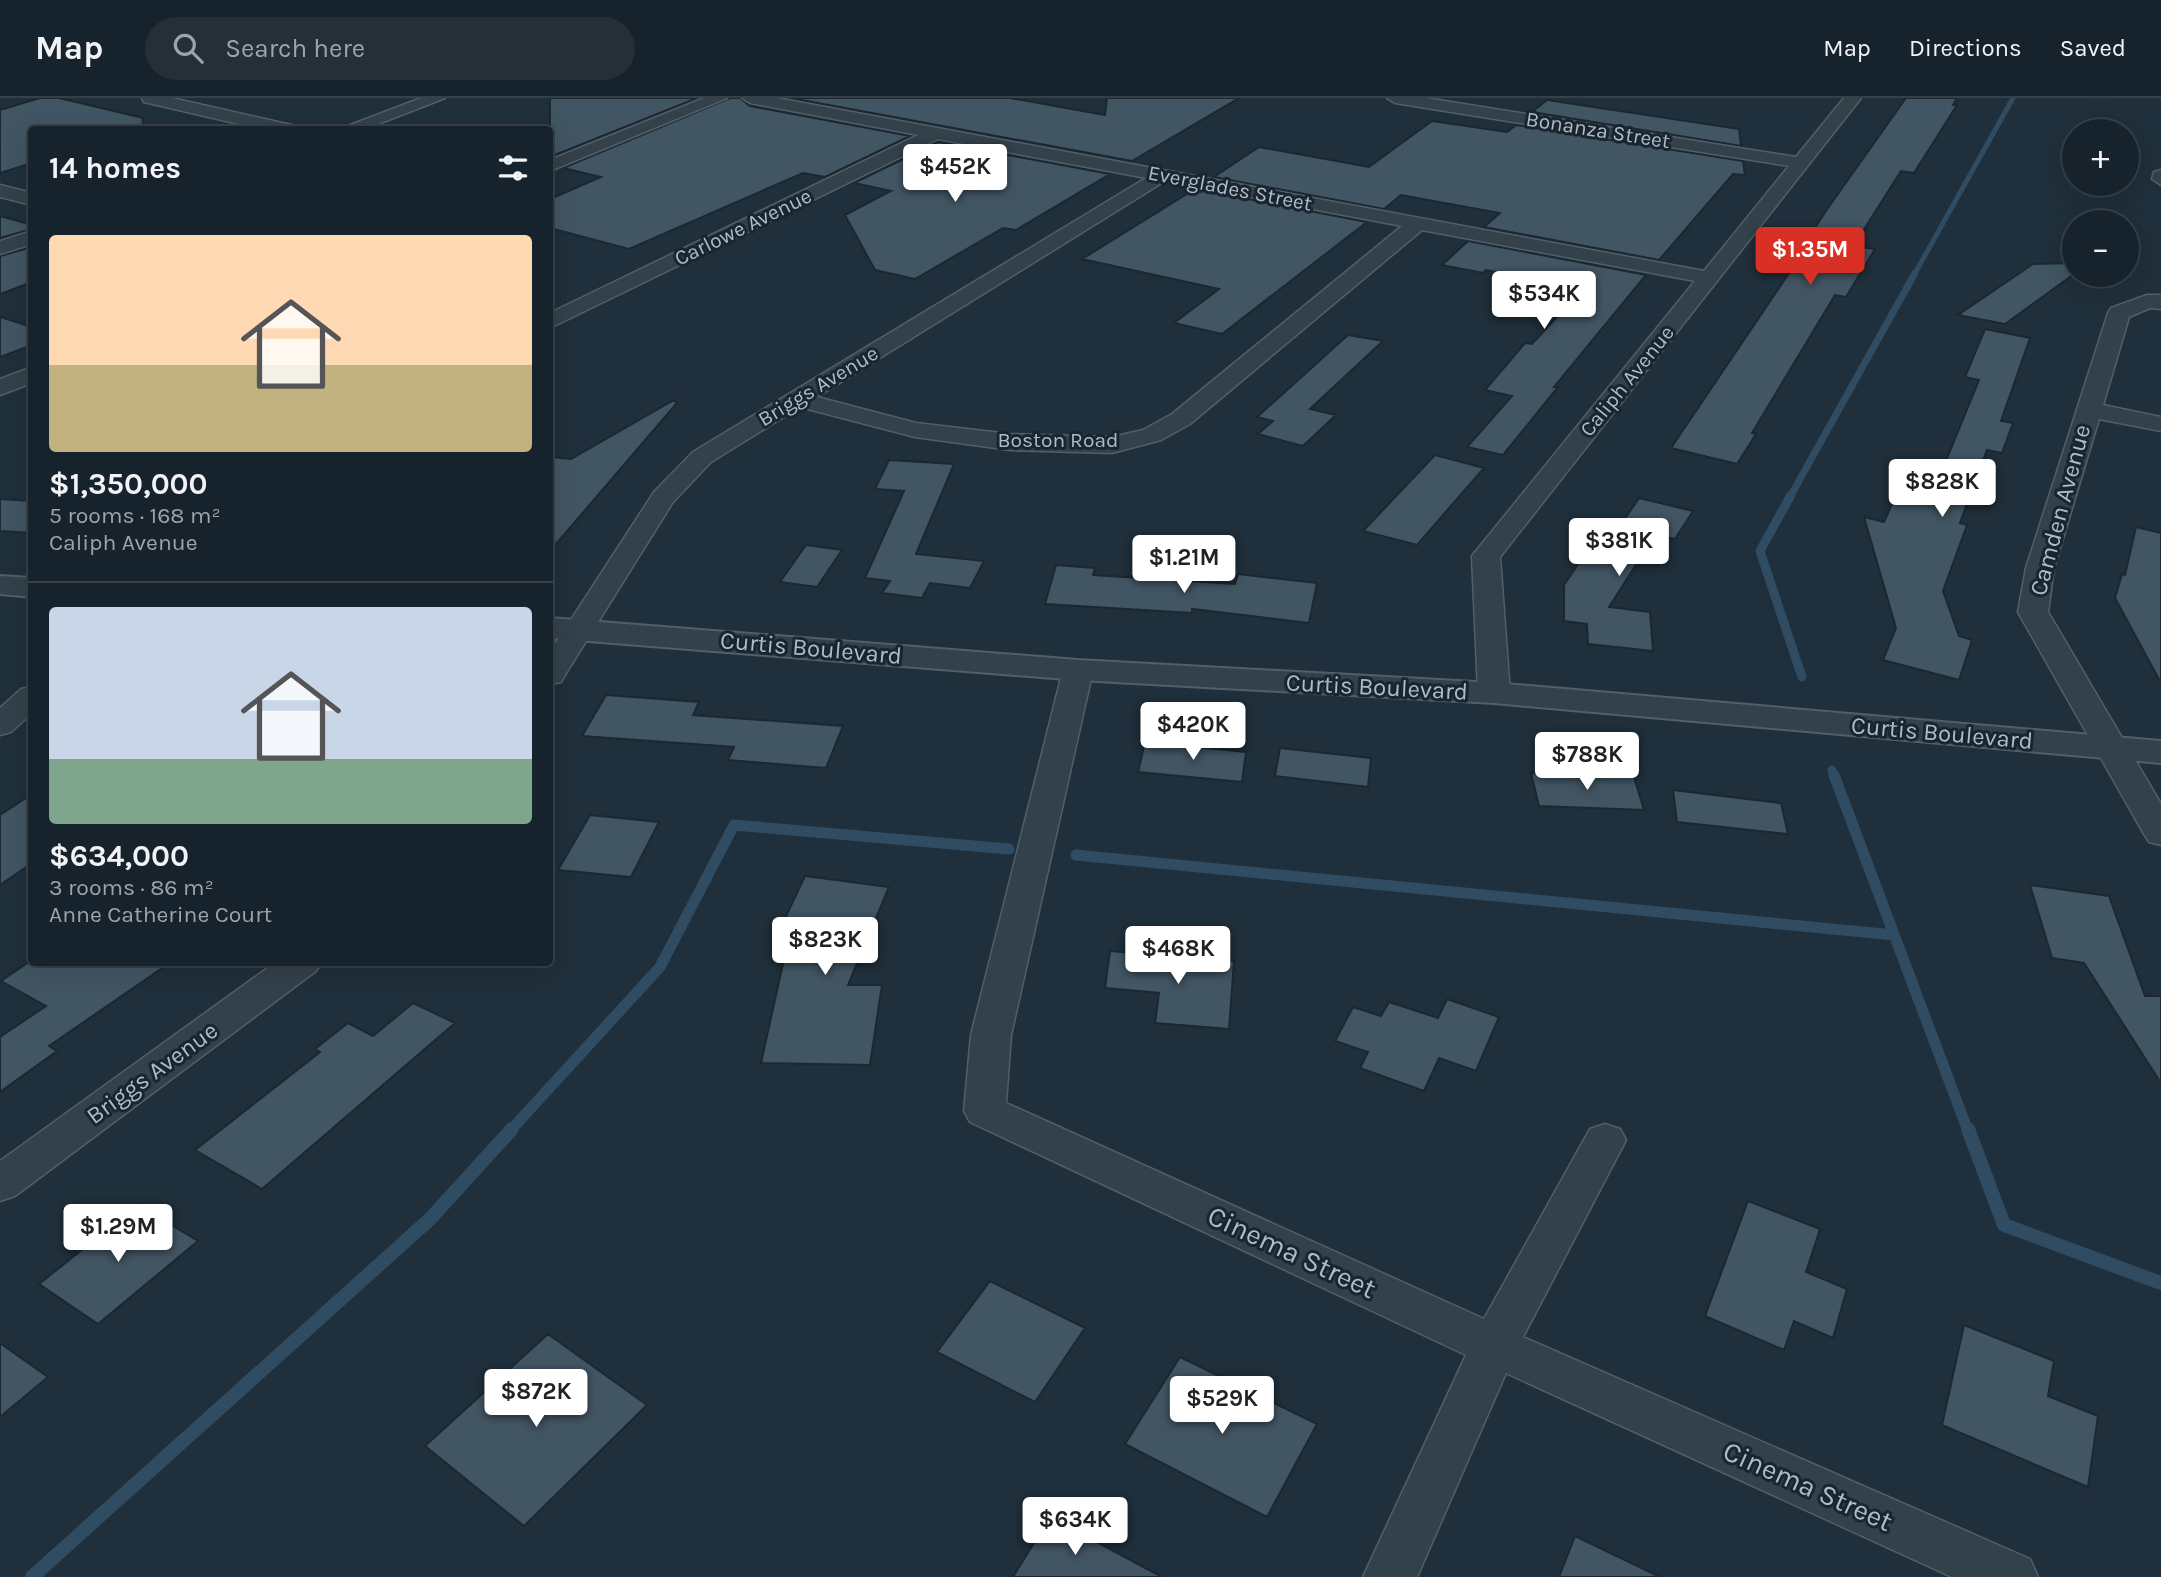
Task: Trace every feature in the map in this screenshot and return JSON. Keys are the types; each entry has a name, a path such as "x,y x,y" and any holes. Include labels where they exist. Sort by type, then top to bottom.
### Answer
{"street":[{"path":"150,98 272,126"},
{"path":"356,126 437,98"},
{"path":"553,165 719,98"},
{"name":"Everglades Street","path":"750,98 1710,278"},
{"name":"Bonanza Street","path":"1395,98 1801,163"},
{"name":"Caliph Avenue","path":"1493,693 1486,556 1853,98"},
{"name":"Carlowe Avenue","path":"553,320 936,133"},
{"name":"Briggs Avenue","path":"553,665 564,629 663,498 702,457 1163,176"},
{"path":"0,191 28,198"},
{"name":"Boston Road","path":"796,399 915,430 1010,442 1112,444 1152,435 1181,419 1417,224"},
{"path":"0,248 28,238"},
{"name":"Camden Avenue","path":"2154,301 2119,313 2040,568 2033,612 2161,834"},
{"path":"0,388 28,376"},
{"path":"2088,409 2161,424"},
{"path":"0,585 28,588"},
{"name":"Curtis Boulevard","path":"564,629 1078,670 1493,693 2161,752"},
{"name":"Cinema Street","path":"1078,670 991,1035 985,1111 1494,1346 2011,1577"},
{"path":"0,726 28,700"},
{"name":"Briggs Avenue","path":"0,1184 298,966"},
{"path":"1390,1577 1494,1346 1605,1140"}],"building":[{"path":"40,98 59,98 143,118 142,126 28,126 28,164 0,173 0,110"},
{"path":"550,98 697,98 553,156 553,126 550,126"},
{"path":"730,98 740,98 750,106 910,136 825,177 803,173 629,249 553,229 553,198 601,177 563,168"},
{"path":"791,98 1010,98 1105,115 1107,98 1239,98 1132,161"},
{"path":"1906,98 1957,98 1953,105 1957,105 1914,173 1901,171 1868,223 1854,246 1875,249 1846,297 1835,295 1752,433 1756,434 1737,464 1671,448 1808,245 1804,244 1828,208"},
{"path":"1547,100 1739,129 1741,146 1532,112"},
{"path":"1432,121 1507,132 1516,125 1743,161 1745,175 1733,174 1659,260 1484,227 1500,213 1401,195 1384,209 1214,177 1259,147 1369,167"},
{"path":"938,142 1110,174 1016,230 1003,228 915,279 875,270 845,215 891,191 854,183"},
{"path":"1195,189 1367,222 1222,334 1174,323 1219,289 1082,259"},
{"path":"0,216 28,224 28,230 0,238"},
{"path":"1468,241 1646,275 1554,387 1558,387 1503,455 1467,447 1512,396 1485,390 1525,343 1532,344 1580,292 1556,287 1559,284 1486,270 1483,273 1442,265"},
{"path":"28,248 28,284 0,294 0,256"},
{"path":"2062,263 2062,283 2005,324 1958,315 2033,264"},
{"path":"0,317 28,326 28,346 0,357"},
{"path":"1985,329 2030,338 2001,421 2013,423 2002,453 1987,450 1960,523 1967,525 1943,591 1959,636 1972,640 1959,680 1883,660 1896,628 1864,517 1884,522 1909,466 1941,473 1979,380 1965,377"},
{"path":"1348,335 1383,341 1310,409 1336,415 1303,446 1258,434 1273,421 1257,417"},
{"path":"674,400 677,403 553,548 553,457 571,459"},
{"path":"1435,455 1484,468 1417,545 1363,531"},
{"path":"889,460 954,464 916,554 984,561 970,588 930,583 922,598 882,593 890,581 865,578 904,491 875,489"},
{"path":"1639,498 1693,511 1675,539 1655,535 1609,607 1650,612 1653,651 1588,644 1587,624 1564,621 1564,585 1593,542 1607,545"},
{"path":"0,499 28,501 28,533 0,531"},
{"path":"2136,527 2161,533 2161,683 2115,598 2122,574 2125,575"},
{"path":"806,545 842,550 817,587 780,582"},
{"path":"1056,565 1095,568 1093,575 1235,584 1238,574 1317,583 1309,623 1192,609 1192,613 1045,604"},
{"path":"606,695 699,702 693,715 843,726 826,768 728,760 734,747 582,736"},
{"path":"1145,742 1246,752 1242,782 1138,772"},
{"path":"1280,748 1371,758 1368,787 1275,776"},
{"path":"1531,773 1634,777 1644,810 1539,806"},
{"path":"1673,790 1781,803 1788,834 1677,822"},
{"path":"28,797 28,866 0,885 0,815"},
{"path":"590,815 659,822 631,877 558,870"},
{"path":"805,876 889,887 848,985 882,985 870,1065 761,1063 786,950 771,948"},
{"path":"2030,885 2109,896 2145,996 2161,996 2161,1083 2084,963 2052,958"},
{"path":"1110,951 1234,961 1229,1029 1155,1023 1159,993 1105,988"},
{"path":"28,963 28,966 165,966 49,1046 57,1051 0,1092 0,1037 46,1006 1,981"},
{"path":"1447,999 1499,1017 1476,1071 1439,1058 1424,1091 1360,1068 1368,1052 1335,1041 1353,1007 1381,1016 1389,1002 1438,1018"},
{"path":"413,1003 455,1023 262,1189 195,1150 320,1052 315,1049 348,1023 373,1036"},
{"path":"1748,1201 1820,1229 1806,1272 1847,1289 1833,1338 1794,1321 1784,1350 1705,1316"},
{"path":"138,1205 198,1241 98,1324 39,1284"},
{"path":"990,1281 1085,1328 1035,1402 937,1352"},
{"path":"1964,1325 2054,1361 2048,1396 2098,1416 2088,1487 1942,1425"},
{"path":"548,1334 647,1405 524,1526 425,1446"},
{"path":"0,1343 48,1377 0,1417"},
{"path":"1180,1357 1317,1424 1267,1517 1125,1444"},
{"path":"1050,1517 1162,1577 1013,1577"},
{"path":"1575,1536 1660,1577 1559,1577"}],"waterway":[{"path":"1914,275 2013,98"},
{"path":"1790,497 1915,273"},
{"path":"1791,495 1760,551 1802,677"},
{"path":"1832,770 1835,777"},
{"path":"1834,775 1968,1131"},
{"path":"510,1131 660,967 734,825 1009,849"},
{"path":"1076,855 1894,935"},
{"path":"32,1577 430,1219 512,1129"},
{"path":"1968,1129 2004,1225 2161,1283"}]}
